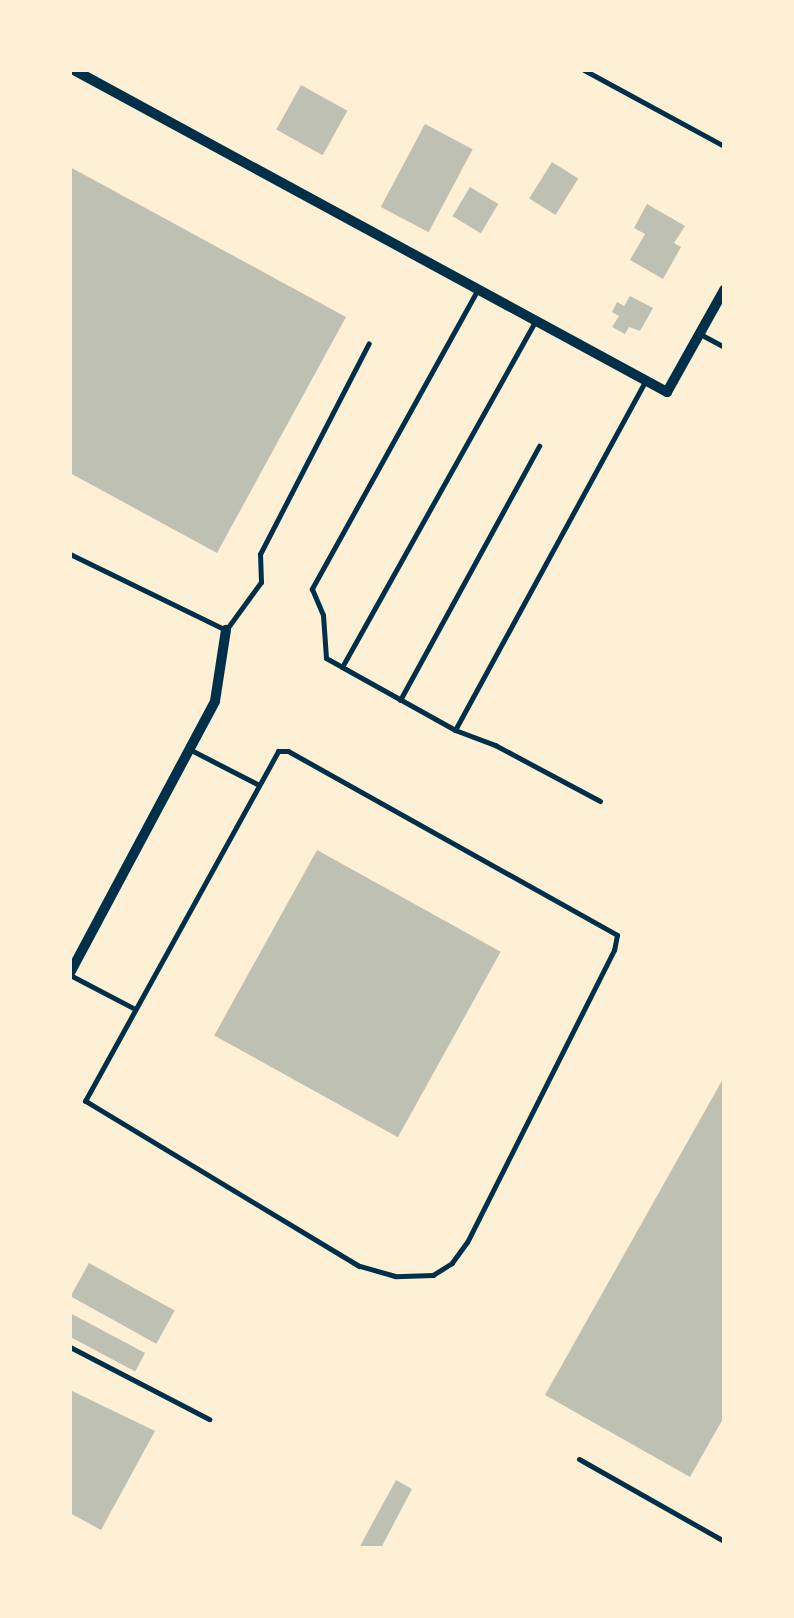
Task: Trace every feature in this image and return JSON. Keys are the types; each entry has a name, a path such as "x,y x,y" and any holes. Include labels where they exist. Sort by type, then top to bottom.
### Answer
{"street":[{"path":"74,70 667,392 724,290"},
{"path":"70,974 215,701 226,630"}],"lane":[{"path":"584,70 724,146"},
{"path":"478,289 312,589 323,615 326,658 454,730 495,744 600,801"},
{"path":"342,668 535,321"},
{"path":"700,333 724,347"},
{"path":"70,554 226,630 261,582 260,554 370,344"},
{"path":"454,730 646,380"},
{"path":"400,700 539,446"},
{"path":"189,749 256,784"},
{"path":"288,751 617,935 614,950 459,1254 433,1275 375,1272 93,1110 86,1095 256,784 274,754 288,751"},
{"path":"70,974 133,1008"},
{"path":"70,1347 209,1420"},
{"path":"579,1459 724,1540"}],"building":[{"path":"301,85 347,111 323,155 276,130"},
{"path":"425,124 473,149 429,232 381,207"},
{"path":"552,162 578,178 556,215 529,198"},
{"path":"70,167 346,317 217,553 70,473"},
{"path":"470,187 498,204 481,233 452,216"},
{"path":"647,204 685,226 674,243 681,247 663,279 630,260 645,234 634,228"},
{"path":"630,296 653,308 640,331 629,327 625,334 612,327 619,316 612,312 617,302 624,306"},
{"path":"317,850 501,952 398,1137 214,1035"},
{"path":"724,1077 724,1417 690,1477 545,1395"},
{"path":"89,1263 175,1311 156,1344 71,1296"},
{"path":"70,1313 145,1353 135,1371 70,1337"},
{"path":"70,1390 155,1431 101,1530 70,1513"},
{"path":"396,1480 412,1489 381,1548 359,1548"}]}
